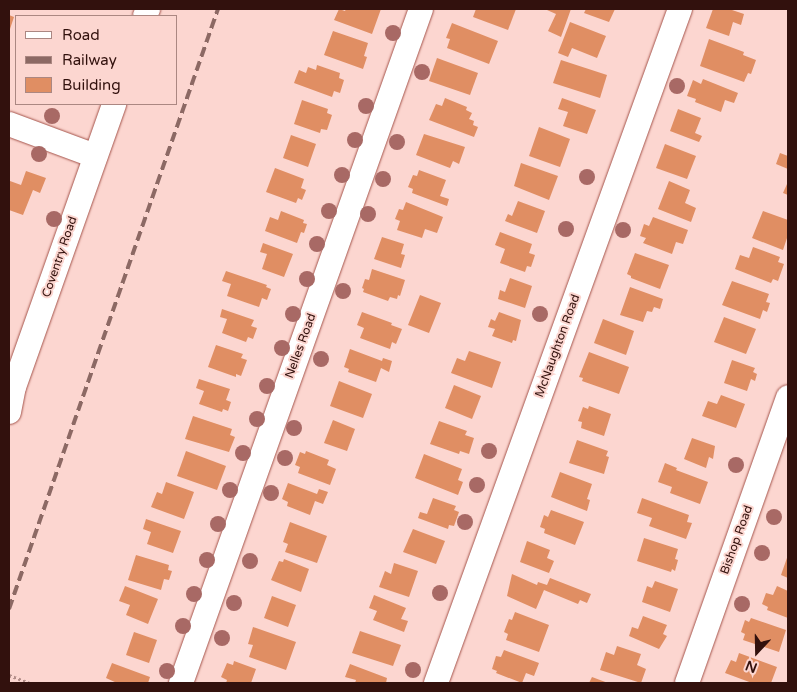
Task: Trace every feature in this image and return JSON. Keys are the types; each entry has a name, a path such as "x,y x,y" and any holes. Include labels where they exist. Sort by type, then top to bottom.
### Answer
{"street":[{"name":"Nelles Road","path":"182,683 421,9"},
{"name":"McNaughton Road","path":"436,683 680,9"},
{"name":"Coventry Road","path":"9,412 12,386 114,105"},
{"path":"9,124 95,156"},
{"name":"Bishop Road","path":"687,683 788,397"}],"path":[{"path":"9,675 30,683"}],"building":[{"path":"339,9 345,11 346,9 381,9 372,34 334,20"},
{"path":"476,9 516,9 508,30 473,17"},
{"path":"548,9 571,9 561,37 548,31 556,14"},
{"path":"586,9 615,9 609,22 584,13"},
{"path":"713,9 729,9 744,14 741,25 733,22 729,36 706,28"},
{"path":"9,15 14,17 9,32"},
{"path":"570,22 606,36 597,58 572,48 568,57 558,53"},
{"path":"452,23 498,41 489,64 447,48 450,39 446,38"},
{"path":"333,31 368,43 364,56 367,57 363,69 324,55"},
{"path":"709,39 744,52 743,55 756,60 751,74 748,73 744,82 700,66"},
{"path":"437,58 478,73 470,95 429,81"},
{"path":"561,60 607,75 600,98 553,83"},
{"path":"317,65 340,73 339,78 344,80 340,93 334,91 332,97 294,83 299,70 306,73 308,67 316,70"},
{"path":"703,79 738,93 734,103 725,100 721,112 695,102 696,99 687,96 693,80 701,84"},
{"path":"445,98 467,107 466,110 472,113 469,119 474,121 473,125 478,127 474,137 429,120 436,104 442,106"},
{"path":"562,98 596,110 587,134 563,126 568,112 558,109"},
{"path":"302,100 328,109 327,113 332,115 327,130 321,129 320,133 294,124"},
{"path":"678,109 701,118 695,133 702,136 699,142 670,131"},
{"path":"539,127 570,139 560,167 529,156"},
{"path":"424,134 465,147 459,164 453,161 450,168 416,155"},
{"path":"291,135 316,144 308,167 283,158"},
{"path":"665,144 696,156 687,179 656,168"},
{"path":"780,153 788,156 788,169 776,164"},
{"path":"521,163 558,176 549,200 514,186"},
{"path":"275,168 304,179 301,188 306,190 302,200 298,198 296,203 266,192"},
{"path":"419,170 446,180 440,196 449,199 447,206 412,193 413,189 408,187 413,175 417,176"},
{"path":"26,171 46,178 40,193 33,190 23,215 9,210 9,184 10,181 21,185"},
{"path":"669,181 690,190 685,203 696,208 691,222 658,209"},
{"path":"788,184 788,195 783,193"},
{"path":"518,201 545,211 537,233 505,221 508,214 512,216"},
{"path":"406,202 443,217 437,233 425,229 422,238 397,230 400,221 395,219 399,209 403,210"},
{"path":"281,211 304,220 303,223 307,224 304,233 301,232 297,243 265,231 270,217 278,220"},
{"path":"763,211 788,220 788,235 783,250 752,238"},
{"path":"653,217 688,230 683,244 676,242 672,254 643,243 646,238 640,236 644,224 649,226"},
{"path":"500,232 532,244 529,253 535,255 531,267 527,266 525,272 500,263 505,249 495,245"},
{"path":"382,237 404,244 401,254 405,255 401,268 374,259"},
{"path":"263,243 293,254 284,277 262,269 267,254 260,252"},
{"path":"753,247 780,257 778,262 784,264 778,281 773,279 771,283 735,269 740,255 749,258"},
{"path":"635,253 669,265 660,289 631,278 627,274"},
{"path":"372,269 405,280 400,296 398,295 397,299 390,297 388,301 363,292 364,289 362,288 365,279 369,280"},
{"path":"226,271 267,285 266,287 271,289 267,300 262,298 259,307 227,296 231,284 222,281"},
{"path":"510,278 532,286 525,308 498,299 500,290 505,292"},
{"path":"732,281 769,294 766,302 770,303 767,312 763,310 760,319 722,305"},
{"path":"630,287 663,299 660,309 654,307 652,312 647,311 643,322 620,315"},
{"path":"420,295 441,303 429,333 408,325"},
{"path":"222,309 254,320 251,326 257,328 253,339 248,337 246,342 222,333 227,319 220,317"},
{"path":"362,312 392,323 391,325 402,329 396,344 392,342 390,349 360,338 364,328 357,325"},
{"path":"499,312 521,320 516,341 513,340 512,343 492,336 495,329 488,327 491,319 495,321"},
{"path":"724,317 756,329 746,354 714,342"},
{"path":"603,319 634,331 626,355 594,343"},
{"path":"216,345 243,354 241,358 247,360 241,376 236,374 236,377 208,367"},
{"path":"350,349 382,361 383,358 392,361 389,372 381,368 376,382 348,372 349,369 344,367"},
{"path":"469,351 501,362 492,388 451,373 457,358 465,361"},
{"path":"589,352 629,367 619,394 582,381 583,378 579,377"},
{"path":"732,360 755,368 753,372 757,374 755,381 751,379 747,391 724,383"},
{"path":"199,379 230,389 226,400 231,402 228,411 223,409 222,412 199,404 204,391 196,388"},
{"path":"339,381 372,394 363,418 330,406"},
{"path":"454,385 481,396 472,419 445,408"},
{"path":"721,395 745,404 736,428 702,416 708,401 717,404"},
{"path":"589,406 611,414 604,436 581,428 582,422 578,421 583,407 588,409"},
{"path":"193,416 232,429 230,435 235,437 229,452 185,439"},
{"path":"333,420 355,429 347,451 324,443"},
{"path":"439,421 467,431 465,435 474,438 469,454 460,451 459,454 430,444"},
{"path":"692,438 715,446 713,459 709,457 706,468 684,459"},
{"path":"577,440 608,451 606,456 609,457 604,474 569,463"},
{"path":"186,451 226,466 217,490 177,476"},
{"path":"306,451 329,460 327,465 336,469 330,485 298,473 300,467 295,465 300,452 305,454"},
{"path":"424,454 462,469 458,480 463,482 458,495 415,478"},
{"path":"665,463 677,468 676,470 708,482 700,504 670,493 672,487 658,482"},
{"path":"560,472 592,484 587,499 590,500 587,511 551,497"},
{"path":"166,482 194,492 184,519 151,507 157,492 162,494"},
{"path":"288,483 317,494 319,489 328,492 323,504 315,501 310,515 287,506 288,502 282,499"},
{"path":"433,498 456,506 454,510 459,512 454,526 449,525 448,529 418,518 420,512 427,514"},
{"path":"642,498 689,515 687,522 692,523 686,539 649,526 652,518 637,513"},
{"path":"551,510 584,522 575,545 544,533 545,529 540,527 544,515 548,517"},
{"path":"146,519 181,531 173,553 147,544 151,532 143,529"},
{"path":"290,522 327,536 317,563 285,552 288,544 283,542"},
{"path":"413,529 445,541 436,564 403,552"},
{"path":"644,538 678,549 675,559 678,560 675,571 672,569 671,572 637,561"},
{"path":"527,541 550,550 547,558 554,561 549,573 520,562"},
{"path":"136,555 169,565 168,570 172,571 169,580 164,579 161,590 128,580"},
{"path":"788,555 788,578 781,575"},
{"path":"284,559 309,569 301,592 271,580 279,561 283,562"},
{"path":"394,563 418,571 409,597 379,587 385,571 391,574"},
{"path":"512,574 537,585 538,582 547,585 550,578 591,594 587,603 580,600 578,604 544,590 536,609 507,596"},
{"path":"655,581 678,589 670,612 642,602 647,586 652,588"},
{"path":"125,586 158,599 148,624 126,615 130,605 119,601"},
{"path":"777,586 788,591 788,618 767,610 768,607 762,604 766,593 773,595"},
{"path":"374,595 406,608 401,619 408,621 404,632 373,620 377,611 369,608"},
{"path":"272,596 296,605 288,627 264,618"},
{"path":"515,612 549,625 539,652 506,640 508,634 504,632 509,619 512,620"},
{"path":"643,616 667,625 663,634 667,636 659,649 629,636 632,627 638,629"},
{"path":"751,618 786,630 779,652 743,640 745,634 741,632 745,620 749,622"},
{"path":"253,627 296,642 286,670 249,657 253,645 248,644"},
{"path":"360,631 401,645 393,666 352,653"},
{"path":"134,632 157,640 149,663 126,655"},
{"path":"617,646 641,654 637,665 646,669 641,683 600,670 606,652 614,655"},
{"path":"504,650 539,663 534,676 526,673 522,683 496,673 497,671 492,669 496,656 501,657"},
{"path":"739,653 777,667 771,683 752,683 725,673 731,660 736,662"},
{"path":"234,661 256,669 251,683 226,683 227,680 221,677 227,663 233,665"},
{"path":"112,663 150,677 148,683 117,683 106,678"},
{"path":"350,664 387,678 386,683 355,683 356,680 345,677"},
{"path":"592,677 608,683 589,683"}],"railway":[{"path":"9,609 218,9"}]}
